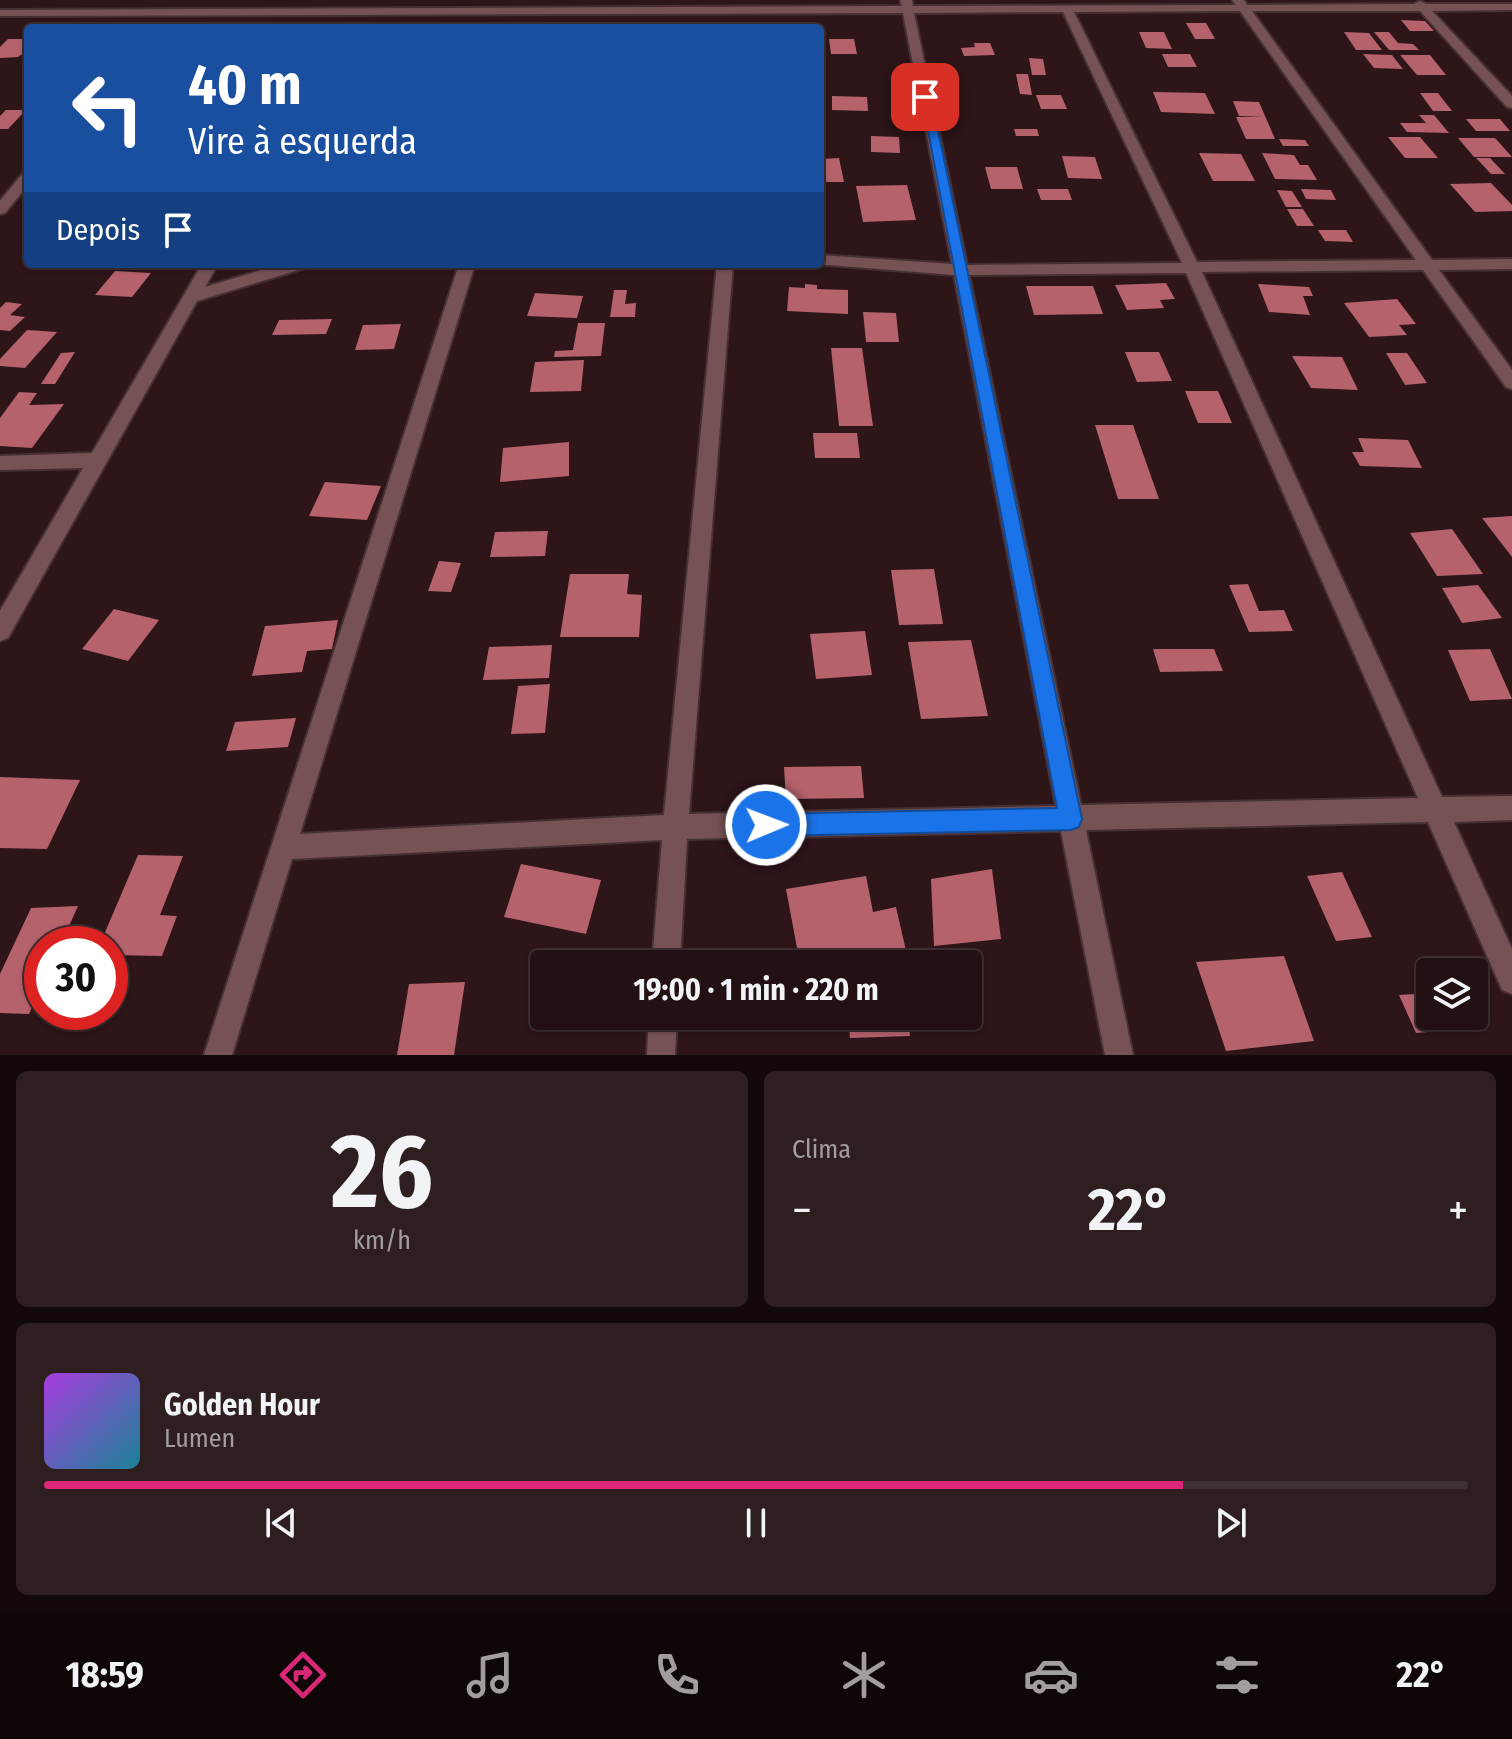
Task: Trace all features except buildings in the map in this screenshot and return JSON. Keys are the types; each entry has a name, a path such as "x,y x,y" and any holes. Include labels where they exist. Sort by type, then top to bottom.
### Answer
{"street":[{"path":"0,6 6,0"},
{"path":"153,24 174,0"},
{"path":"346,24 361,0"},
{"path":"1241,4 1512,383"},
{"path":"0,13 354,12 721,5 1420,4 1512,7"},
{"path":"1420,4 1512,104"},
{"path":"907,5 958,270 1119,1055"},
{"path":"1080,6 1192,268 1512,980"},
{"path":"0,210 24,181"},
{"path":"824,260 958,270 1512,264"},
{"path":"0,631 208,268"},
{"path":"191,297 286,268"},
{"path":"218,1055 466,268"},
{"path":"667,950 725,268"},
{"path":"0,463 97,460"},
{"path":"284,847 675,827 1512,808"},
{"path":"661,1055 662,1030"}],"route":[{"path":"766,825 1071,819 925,97"}]}
